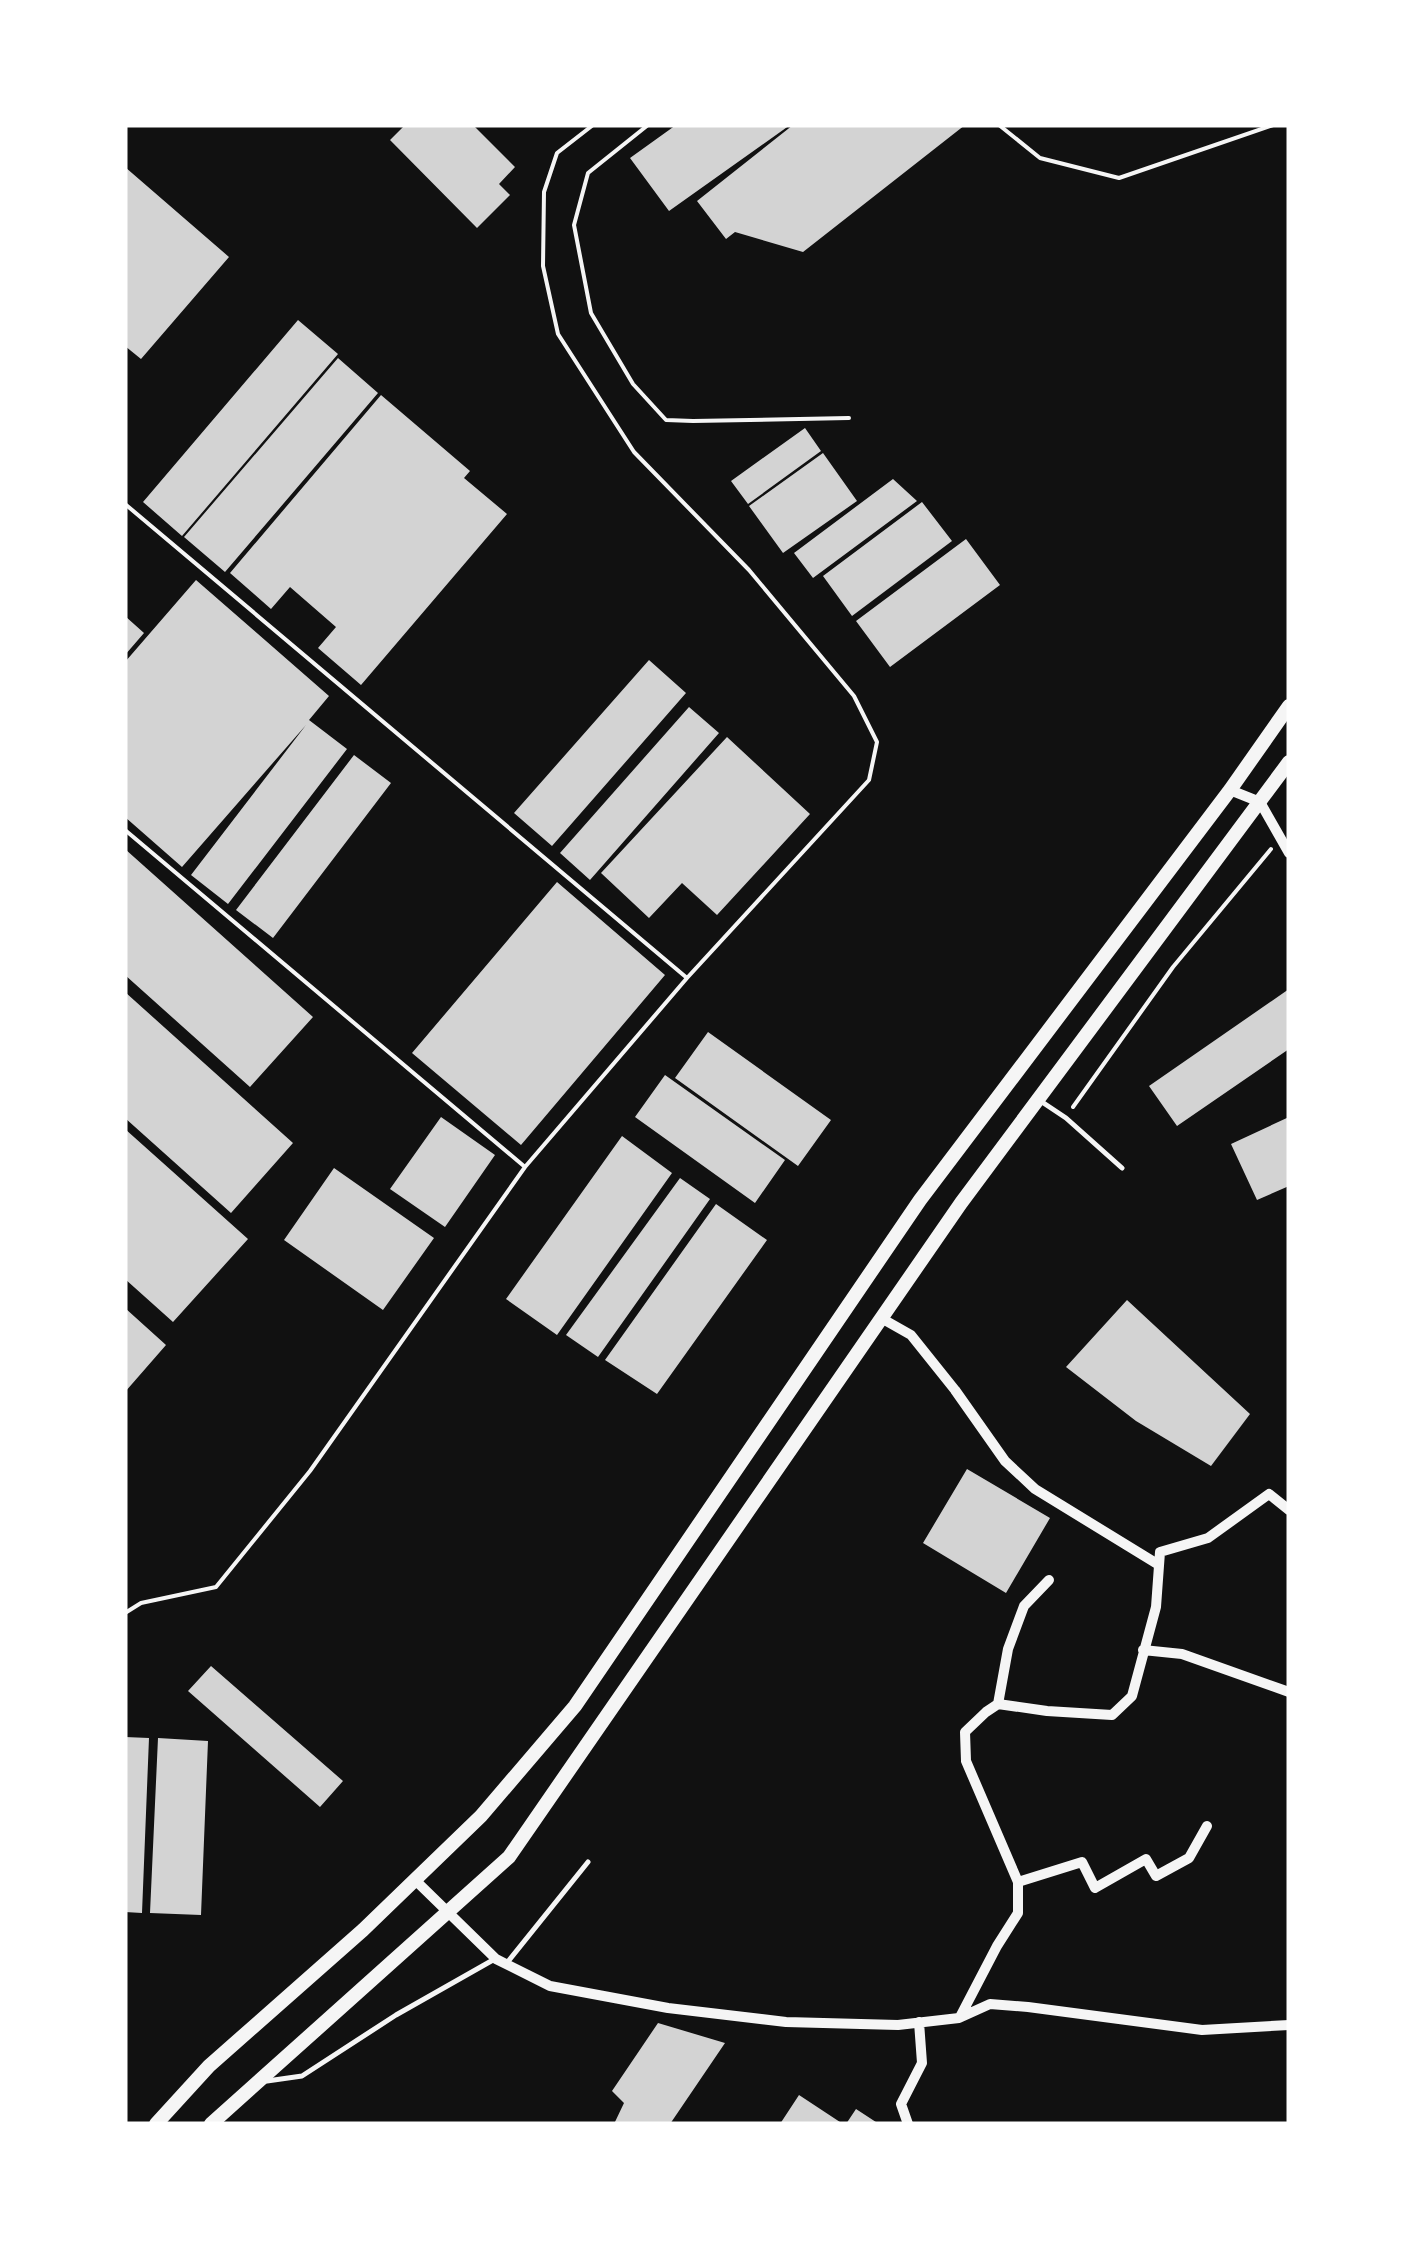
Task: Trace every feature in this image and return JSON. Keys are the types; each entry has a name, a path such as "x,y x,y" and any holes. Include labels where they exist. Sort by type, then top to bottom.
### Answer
{"main road":[{"path":"156,2124 209,2066 362,1930 481,1816 574,1706 920,1200 1230,790 1289,706"},
{"path":"211,2124 509,1856 961,1202 1289,762"}],"street":[{"path":"1230,790 1260,802 1289,853"},
{"path":"881,1318 911,1335 1006,1460 1036,1489 1159,1565"},
{"path":"959,2018 1018,1914 1018,1882 966,1762 965,1732 998,1704 1047,1712 1112,1715 1132,1696 1156,1608 1160,1552 1208,1538 1269,1494 1289,1510"},
{"path":"998,1704 1008,1650 1024,1606 1049,1580"},
{"path":"1143,1650 1182,1654 1289,1692"},
{"path":"1018,1882 1082,1862 1095,1888 1146,1860 1156,1876 1189,1858 1207,1826"},
{"path":"414,1879 501,1961 550,1986 668,2008 786,2022 898,2024 959,2018 990,2004 1202,2030 1289,2025"},
{"path":"908,2124 901,2104 922,2062 918,2022"}],"lane":[{"path":"1038,1100 1066,1118 1122,1168"},
{"path":"257,2083 302,2076 396,2016 501,1961 588,1862"}],"path":[{"path":"125,1613 142,1603 216,1587 310,1471 526,1167 687,978 869,780 878,742 854,696 749,570 634,452 558,334 543,266 544,192 558,153 594,125"},
{"path":"648,125 588,173 574,225 591,313 633,384 666,420 849,418"},
{"path":"1000,125 1040,158 1118,178 1273,125"},
{"path":"125,504 687,978"},
{"path":"125,830 526,1167"},
{"path":"1066,1118 1173,967 1280,838"}],"building":[{"path":"405,125 473,125 515,167 499,184 510,195 477,228 390,140"},
{"path":"676,125 790,125 669,211 630,158"},
{"path":"793,125 965,125 803,252 735,232 726,239 697,201"},
{"path":"125,167 229,257 141,359 125,346"},
{"path":"298,320 338,354 182,536 143,502"},
{"path":"338,358 378,393 225,572 184,537"},
{"path":"381,395 470,471 464,478 507,514 361,685 318,648 336,627 290,587 271,609 230,573"},
{"path":"805,428 821,451 748,504 731,481"},
{"path":"823,453 857,501 783,553 749,506"},
{"path":"893,479 917,501 813,578 794,553"},
{"path":"922,502 952,541 852,616 823,576"},
{"path":"966,539 1000,585 890,667 856,621"},
{"path":"196,580 329,696 309,720 347,749 228,904 191,875 306,725 182,867 125,817 125,662"},
{"path":"125,616 144,633 125,655"},
{"path":"649,660 686,693 552,846 514,813"},
{"path":"689,707 719,733 590,880 560,853"},
{"path":"727,737 810,814 717,915 682,883 649,918 601,873"},
{"path":"354,755 391,783 273,938 236,910"},
{"path":"125,849 313,1017 250,1087 125,975"},
{"path":"557,882 665,975 521,1145 412,1053"},
{"path":"1289,989 1289,1049 1177,1126 1149,1086"},
{"path":"125,992 293,1143 231,1213 125,1118"},
{"path":"708,1032 831,1120 798,1166 675,1078"},
{"path":"665,1075 785,1160 755,1203 635,1117"},
{"path":"441,1117 495,1155 445,1227 390,1189"},
{"path":"1289,1117 1289,1186 1257,1200 1231,1144"},
{"path":"125,1129 248,1239 173,1322 125,1279"},
{"path":"622,1136 672,1173 557,1335 506,1299"},
{"path":"334,1168 434,1238 383,1310 284,1240"},
{"path":"680,1178 710,1199 598,1357 566,1335"},
{"path":"716,1204 767,1240 657,1394 605,1360"},
{"path":"1127,1300 1250,1414 1211,1466 1136,1421 1066,1367"},
{"path":"125,1308 166,1345 125,1392"},
{"path":"967,1469 1050,1518 1006,1593 923,1543"},
{"path":"211,1666 343,1781 320,1807 188,1691"},
{"path":"125,1737 149,1738 142,1913 125,1912"},
{"path":"158,1738 208,1741 201,1915 150,1913"},
{"path":"658,2023 725,2043 670,2124 614,2124 624,2103 612,2091"},
{"path":"799,2095 843,2124 780,2124"},
{"path":"856,2109 879,2124 846,2124"}]}
